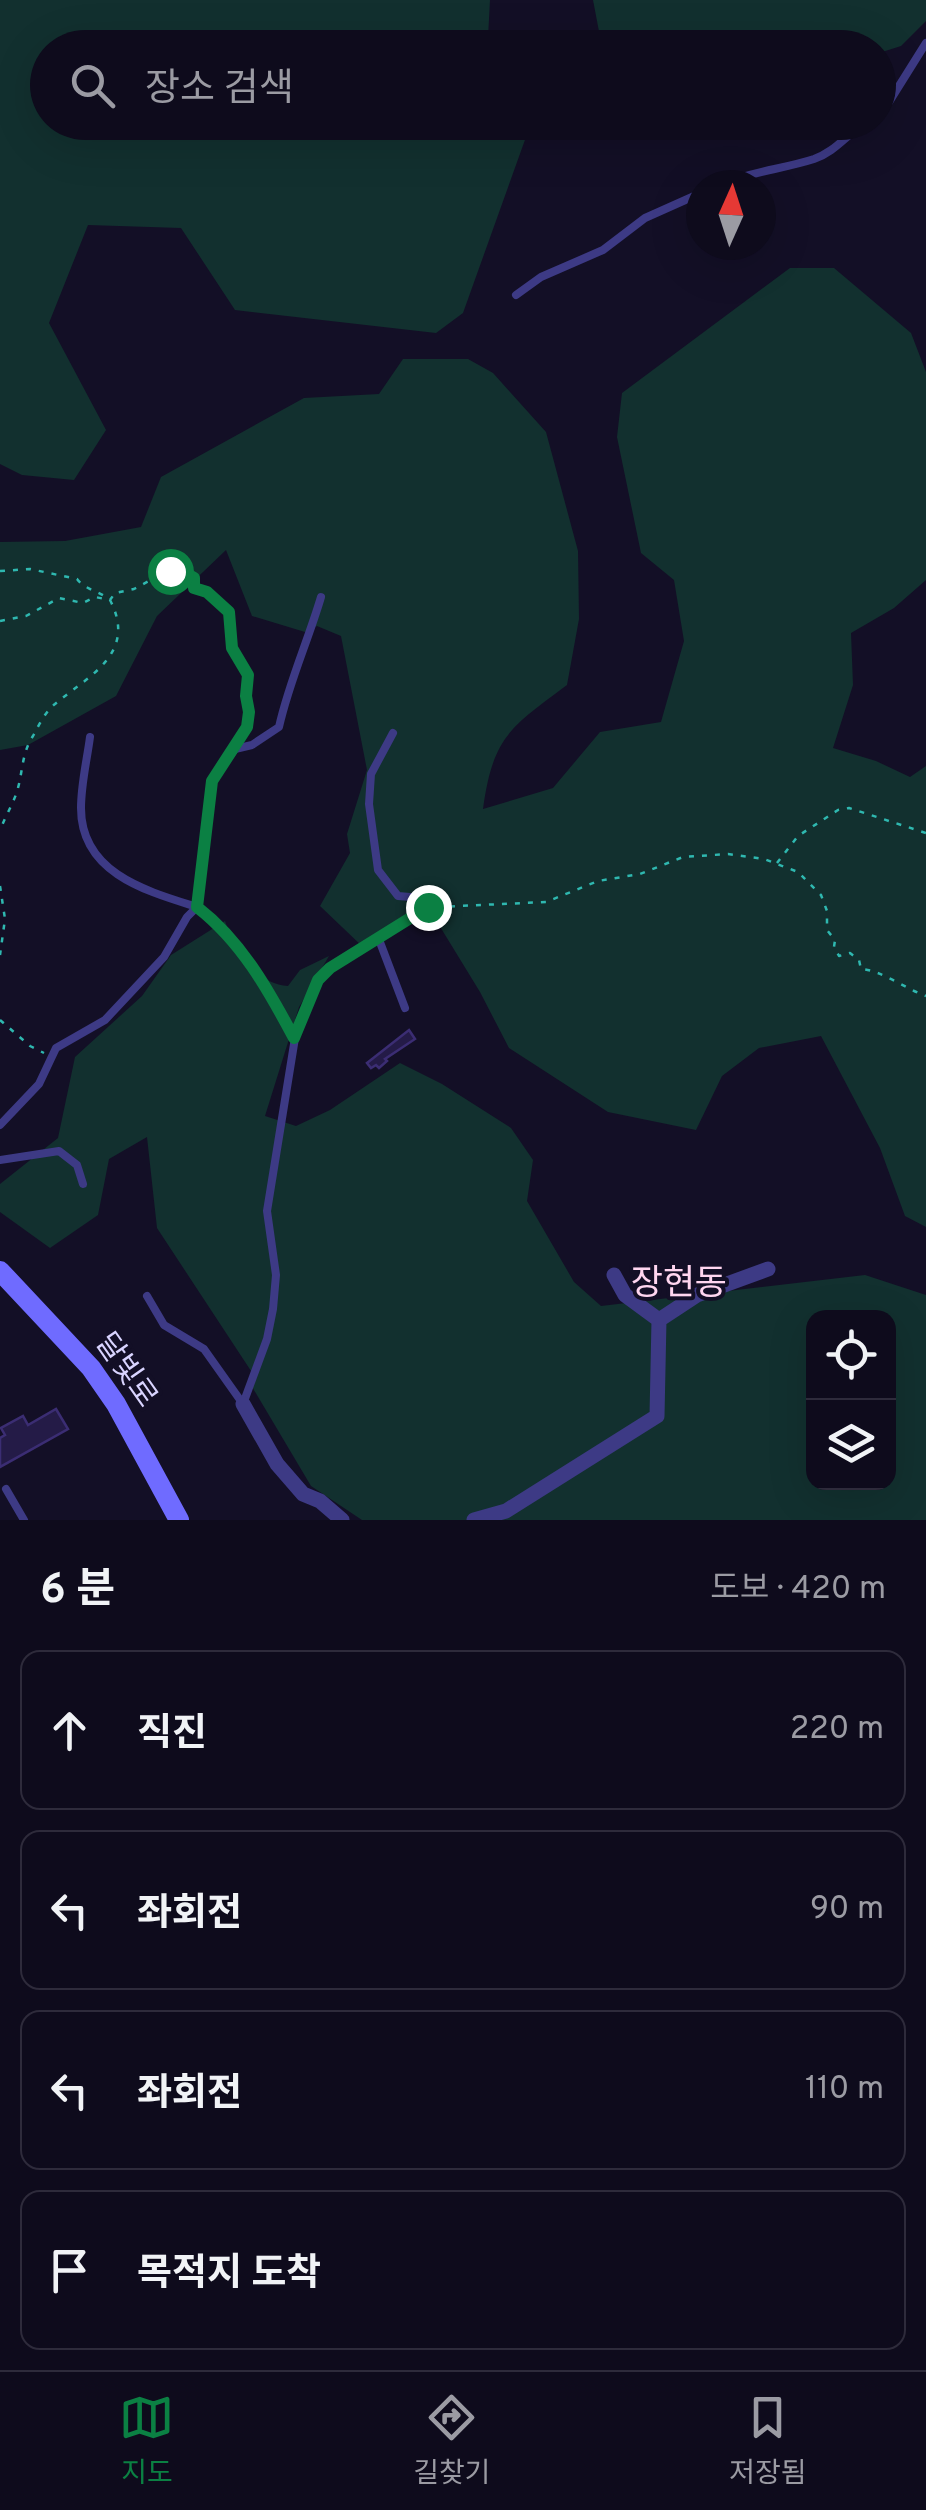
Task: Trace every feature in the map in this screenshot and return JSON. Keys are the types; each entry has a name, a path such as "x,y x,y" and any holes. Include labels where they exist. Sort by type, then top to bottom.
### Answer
{"main road":[{"name":"달빛로","path":"1,1271 92,1368 180,1520"}],"street":[{"path":"659,1320 697,1295 768,1268"},
{"path":"614,1275 624,1295 659,1320"},
{"path":"474,1520 506,1511 658,1416 659,1320"},
{"path":"243,1404 277,1464 302,1494 320,1501 342,1520"}],"lane":[{"path":"896,91 926,43"},
{"path":"774,170 818,158 846,140"},
{"path":"516,295 541,277 604,250 645,218 686,200"},
{"path":"0,1125 38,1084 56,1048 105,1020 164,957 186,918 197,907 212,781 234,750 252,745 279,727 289,684 322,597"},
{"path":"243,1404 267,1339 273,1310 276,1275 268,1198 294,1038 318,980 330,968 428,907 422,898 398,896 378,870 369,804 371,774 394,733"},
{"path":"90,737 80,804 82,828 92,850 122,880 197,907 217,923 262,979 294,1038"},
{"path":"378,937 405,1008"},
{"path":"0,1160 59,1150 77,1165 83,1184"},
{"path":"147,1296 164,1325 204,1348 243,1404"},
{"path":"6,1489 24,1520"}],"path":[{"path":"110,600 116,593 134,589 175,567 194,578 194,588 220,601 231,618 232,648 248,675 247,727 234,750"},
{"path":"0,571 30,569 66,576 102,592 110,600 118,625 111,654 90,680 45,715 21,762 18,792 0,830"},
{"path":"0,621 26,616 59,598 82,603 95,597 110,600"},
{"path":"776,864 798,836 838,810 849,808 870,818 926,833"},
{"path":"428,907 546,902 598,881 640,874 683,857 728,854 798,872 821,895 827,911 827,930 840,956 850,954 861,969 874,970 926,996"},
{"path":"0,886 4,930 0,955"},
{"path":"0,1020 30,1046 50,1056"}],"green space":[{"path":"0,0 490,0 488,30 30,30 30,140 525,140 463,313 436,333 235,310 181,228 88,225 49,323 106,430 74,480 22,475 0,464"},
{"path":"593,0 926,0 926,21 896,48 896,30 599,30"},
{"path":"790,268 834,268 911,333 926,372 926,580 894,608 851,633 853,685 833,748 910,777 926,766 926,1227 905,1216 880,1148 821,1036 759,1048 722,1076 696,1130 608,1112 509,1048 428,907 364,948 320,906 350,853 347,834 367,770 341,636 317,626 305,632 252,616 226,550 157,616 116,696 28,745 0,750 0,542 65,541 141,527 161,477 304,398 379,394 403,359 468,359 493,373 546,432 578,551 579,619 567,685 508,735 492,765 483,809 553,788 600,732 661,722 684,641 674,580 641,553 617,437 622,393"},
{"path":"225,921 248,963 277,984 288,986 300,970 329,956 299,1007 265,1116 296,1126 330,1110 400,1063 442,1084 511,1128 533,1160 527,1201 574,1282 601,1306 865,1275 926,1295 926,1520 362,1520 311,1486 251,1385 255,1377 157,1228 147,1137 109,1159 98,1215 50,1248 0,1212 0,1184 58,1138 75,1057 142,996 171,955"}],"building":[{"path":"409,1030 415,1039 385,1059 379,1068 371,1068 367,1063"},
{"path":"56,1409 68,1429 0,1467 0,1438 5,1435 1,1428 23,1416 28,1425"}],"district":[{"name":"장현동","path":"679,1285"}],"route":[{"path":"170,571 175,567 194,578 194,588 207,592 229,612 232,648 248,675 247,727 212,781 197,907 217,923 262,979 294,1038 318,980 330,968 428,907"}]}
